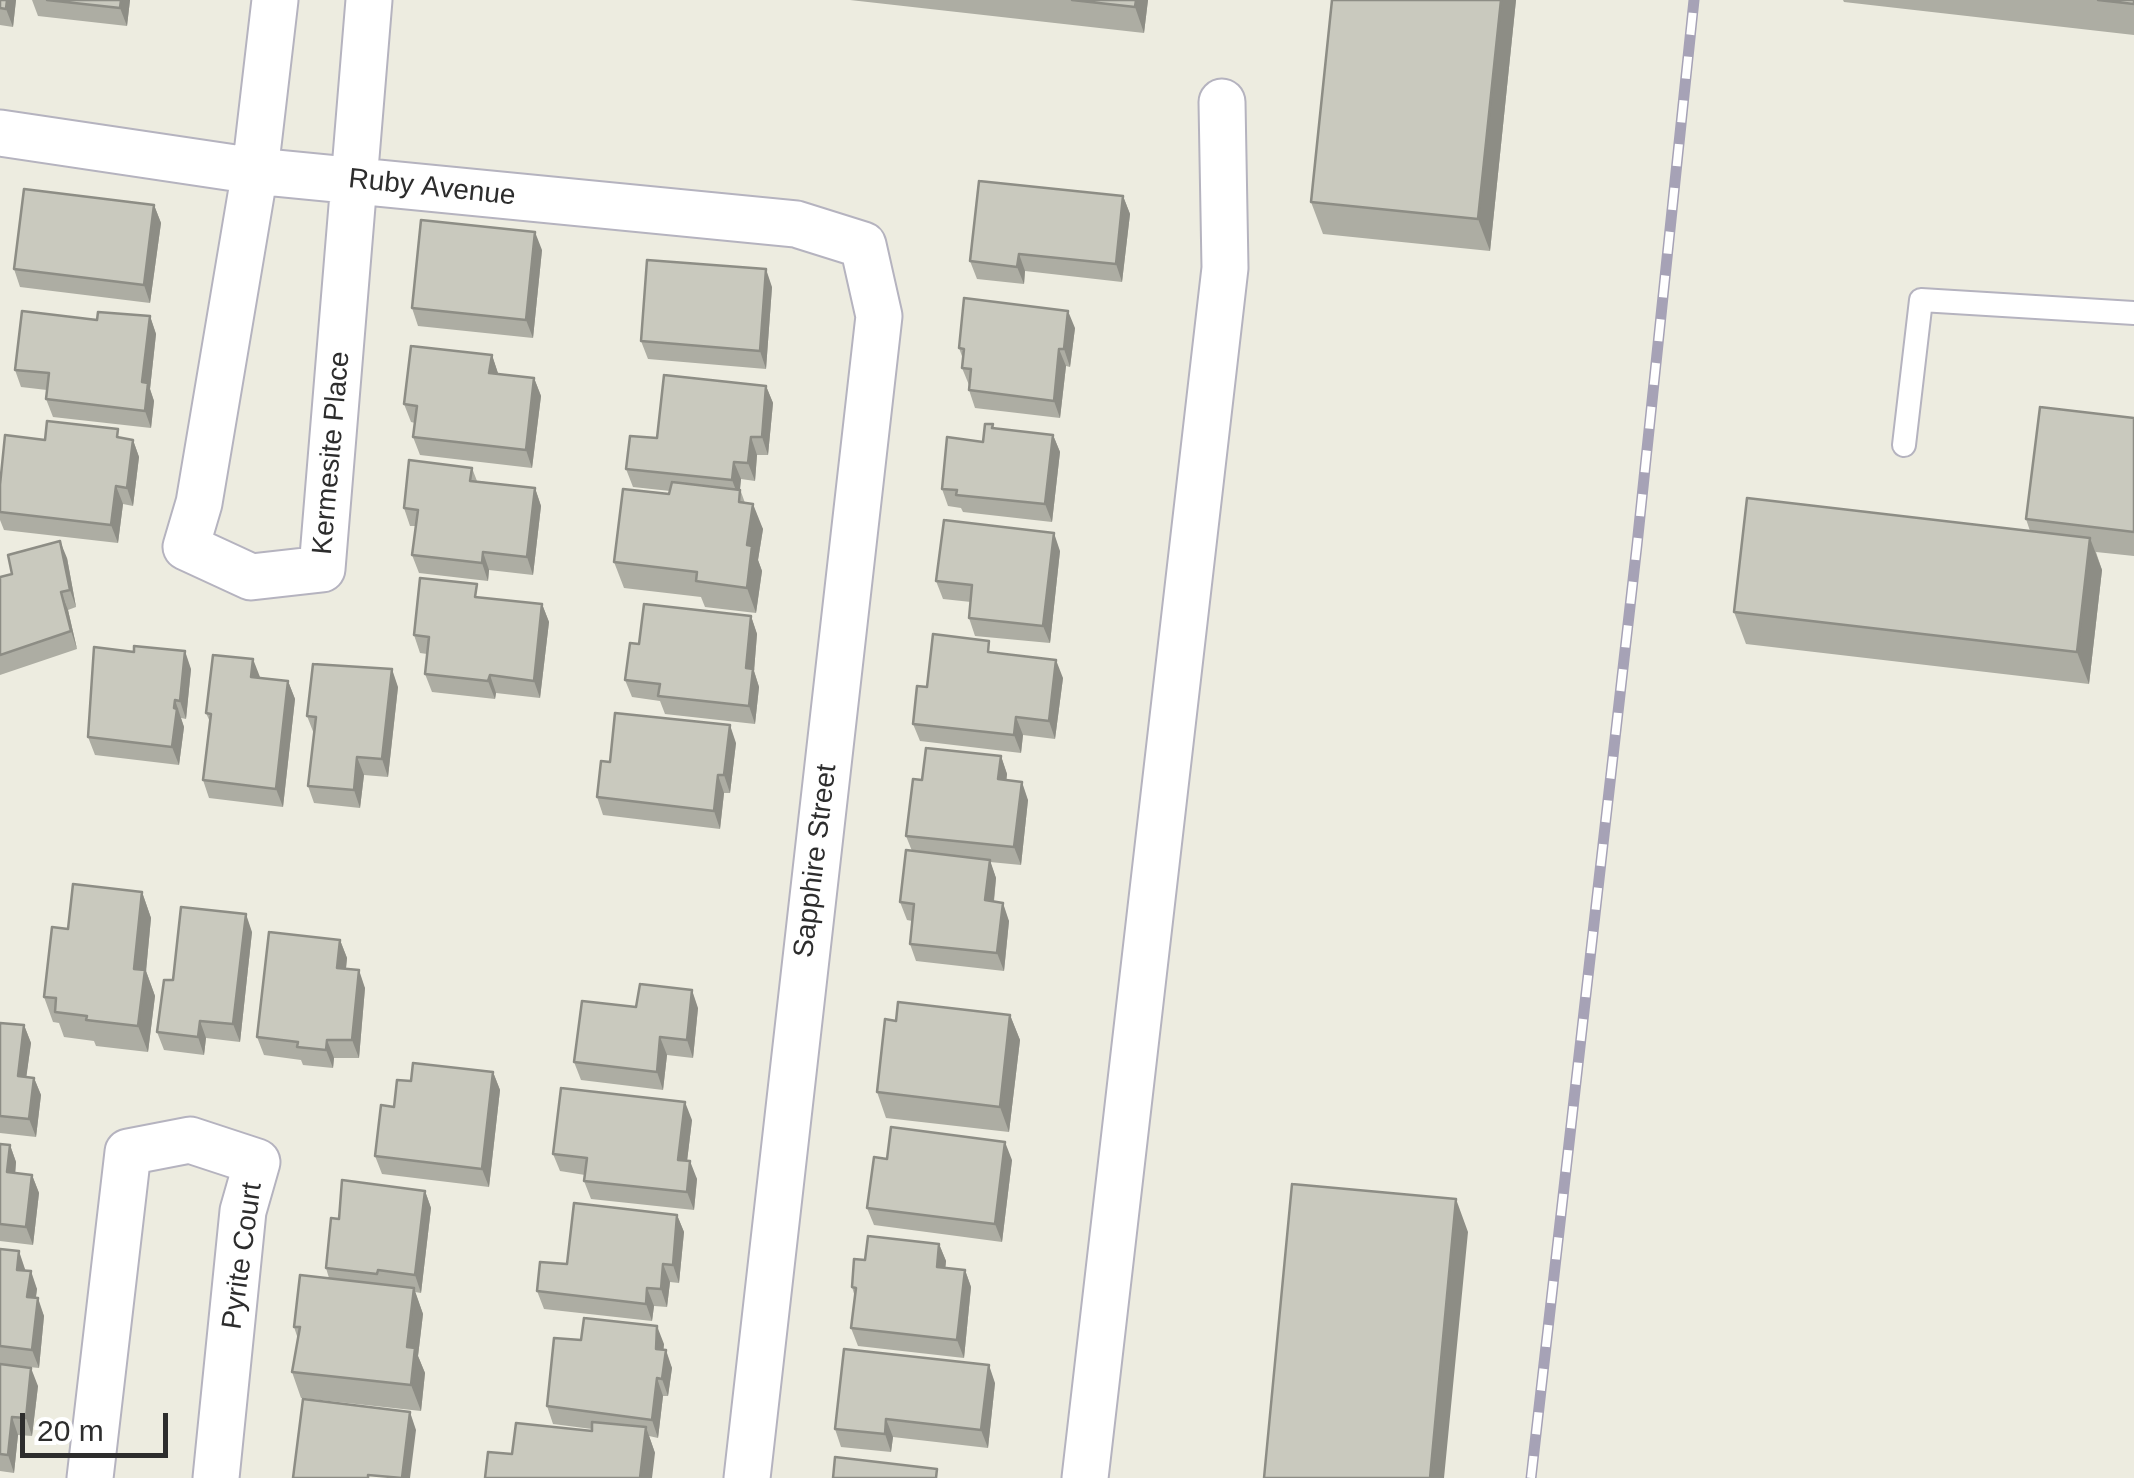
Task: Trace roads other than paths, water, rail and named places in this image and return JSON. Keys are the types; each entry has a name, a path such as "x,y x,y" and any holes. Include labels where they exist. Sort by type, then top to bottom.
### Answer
{"street":[{"name":"Kermesite Place","path":"276,0 255,171 199,503 186,548 252,577 322,569 369,0"},
{"path":"1086,1478 1224,268 1222,102"},
{"name":"Ruby Avenue","path":"0,133 255,171 796,224 863,246"},
{"name":"Sapphire Street","path":"746,1478 879,316 863,246"},
{"name":"Pyrite Court","path":"90,1478 128,1152 190,1140 257,1162 243,1212 216,1478"}],"lane":[{"path":"1904,445 1921,300 2134,313"}],"railway":[{"path":"1531,1478 1637,545 1694,0"}]}
